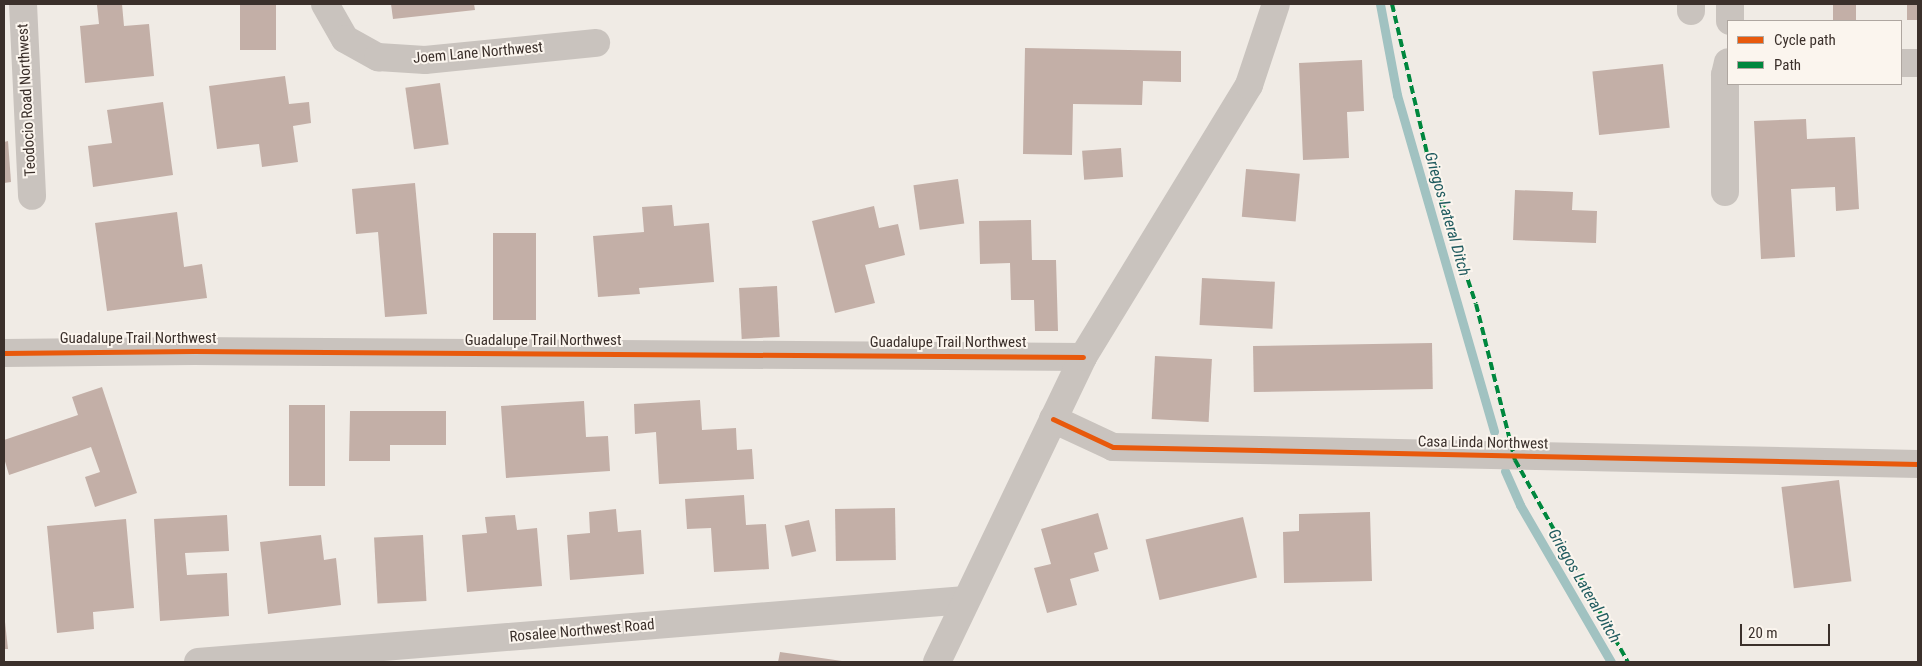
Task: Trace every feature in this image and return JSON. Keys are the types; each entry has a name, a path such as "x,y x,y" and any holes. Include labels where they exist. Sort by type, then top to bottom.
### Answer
{"street":[{"name":"Teodocio Road Northwest","path":"22,4 32,196"},
{"name":"Joem Lane Northwest","path":"325,4 345,40 378,57 425,60 596,43"},
{"path":"937,662 1082,357 1249,85 1276,4"},
{"path":"1730,4 1730,20"},
{"path":"1902,63 1918,63"},
{"path":"1725,192 1725,75 1727,66"},
{"name":"Guadalupe Trail Northwest","path":"4,353 204,351 1082,357"},
{"name":"Casa Linda Northwest","path":"1053,419 1113,447 1918,464"},
{"name":"Rosalee Northwest Road","path":"198,662 966,600"}],"building":[{"path":"122,4 124,26 149,24 154,76 85,83 80,26 99,24 97,5"},
{"path":"240,4 276,4 276,50 240,50"},
{"path":"391,4 474,4 475,10 393,19"},
{"path":"1833,4 1856,4 1856,20 1833,20"},
{"path":"1907,4 1918,4 1918,20 1907,20"},
{"path":"1025,48 1181,51 1181,82 1143,81 1142,105 1073,104 1072,155 1023,154"},
{"path":"1362,60 1364,111 1347,112 1349,158 1303,160 1299,63"},
{"path":"1663,64 1670,128 1599,135 1592,71"},
{"path":"285,76 289,104 309,102 311,123 293,126 298,162 262,167 259,144 217,149 209,86"},
{"path":"440,83 449,144 414,149 405,88"},
{"path":"163,102 173,175 93,187 88,146 112,143 107,110"},
{"path":"1806,119 1807,139 1855,137 1859,209 1836,211 1835,187 1791,189 1795,257 1761,259 1754,121"},
{"path":"8,141 11,182 4,183 4,142"},
{"path":"1121,148 1123,177 1084,180 1082,151"},
{"path":"1246,169 1300,174 1296,222 1242,217"},
{"path":"958,179 964,224 920,230 913,185"},
{"path":"415,183 427,314 385,317 378,232 356,234 352,189"},
{"path":"1515,190 1573,192 1572,210 1597,211 1596,243 1513,240"},
{"path":"672,205 674,226 709,223 714,282 639,288 640,294 598,297 593,236 644,232 642,207"},
{"path":"874,206 879,228 898,224 905,255 865,265 875,303 835,313 812,221"},
{"path":"177,212 184,267 202,264 207,298 107,311 95,223"},
{"path":"1031,220 1032,260 1056,260 1058,331 1035,331 1034,300 1011,300 1010,263 980,264 979,221"},
{"path":"493,233 536,233 536,320 493,320"},
{"path":"1202,278 1275,282 1272,329 1200,325"},
{"path":"777,286 780,337 742,339 739,288"},
{"path":"1432,343 1433,389 1254,392 1253,346"},
{"path":"1155,356 1212,359 1209,422 1152,419"},
{"path":"102,387 137,493 95,507 85,477 100,472 91,447 9,475 4,458 4,440 78,415 72,397"},
{"path":"700,400 702,430 736,428 737,450 752,449 754,479 659,484 656,432 635,434 634,404"},
{"path":"584,401 586,437 608,436 610,471 506,478 501,406"},
{"path":"289,405 325,405 325,486 289,486"},
{"path":"350,411 446,411 446,445 390,445 390,461 349,461"},
{"path":"1839,480 1851,581 1794,588 1781,487"},
{"path":"744,495 746,525 766,524 769,569 714,572 711,528 687,529 685,499"},
{"path":"895,508 896,560 836,561 835,509"},
{"path":"616,509 618,532 641,530 644,574 570,580 567,535 590,533 589,512"},
{"path":"1370,512 1372,581 1284,583 1283,532 1299,531 1299,514"},
{"path":"1098,513 1108,549 1094,553 1099,571 1070,579 1077,605 1047,613 1034,568 1051,564 1041,529"},
{"path":"227,515 229,551 185,553 187,575 227,573 229,616 160,621 154,519"},
{"path":"515,515 517,530 537,528 542,586 467,592 462,535 487,533 485,517"},
{"path":"1243,517 1257,577 1160,600 1146,539"},
{"path":"126,519 134,608 93,612 94,629 57,633 47,526"},
{"path":"809,520 816,551 792,557 785,526"},
{"path":"321,535 324,560 336,558 341,605 268,614 260,542"},
{"path":"423,535 426,601 378,603 374,538"},
{"path":"4,613 8,649 4,649"},
{"path":"780,652 842,661 842,662 778,662"}],"waterway":[{"name":"Griegos Lateral Ditch","path":"1380,4 1397,95 1494,431"},
{"name":"Griegos Lateral Ditch","path":"1505,471 1520,505 1611,662"}],"marked path":[{"path":"1392,4 1430,166 1476,304 1515,460 1628,662"}],"cycle path":[{"path":"4,353 194,351 1083,357"},
{"path":"1053,419 1113,447 1918,464"}]}
